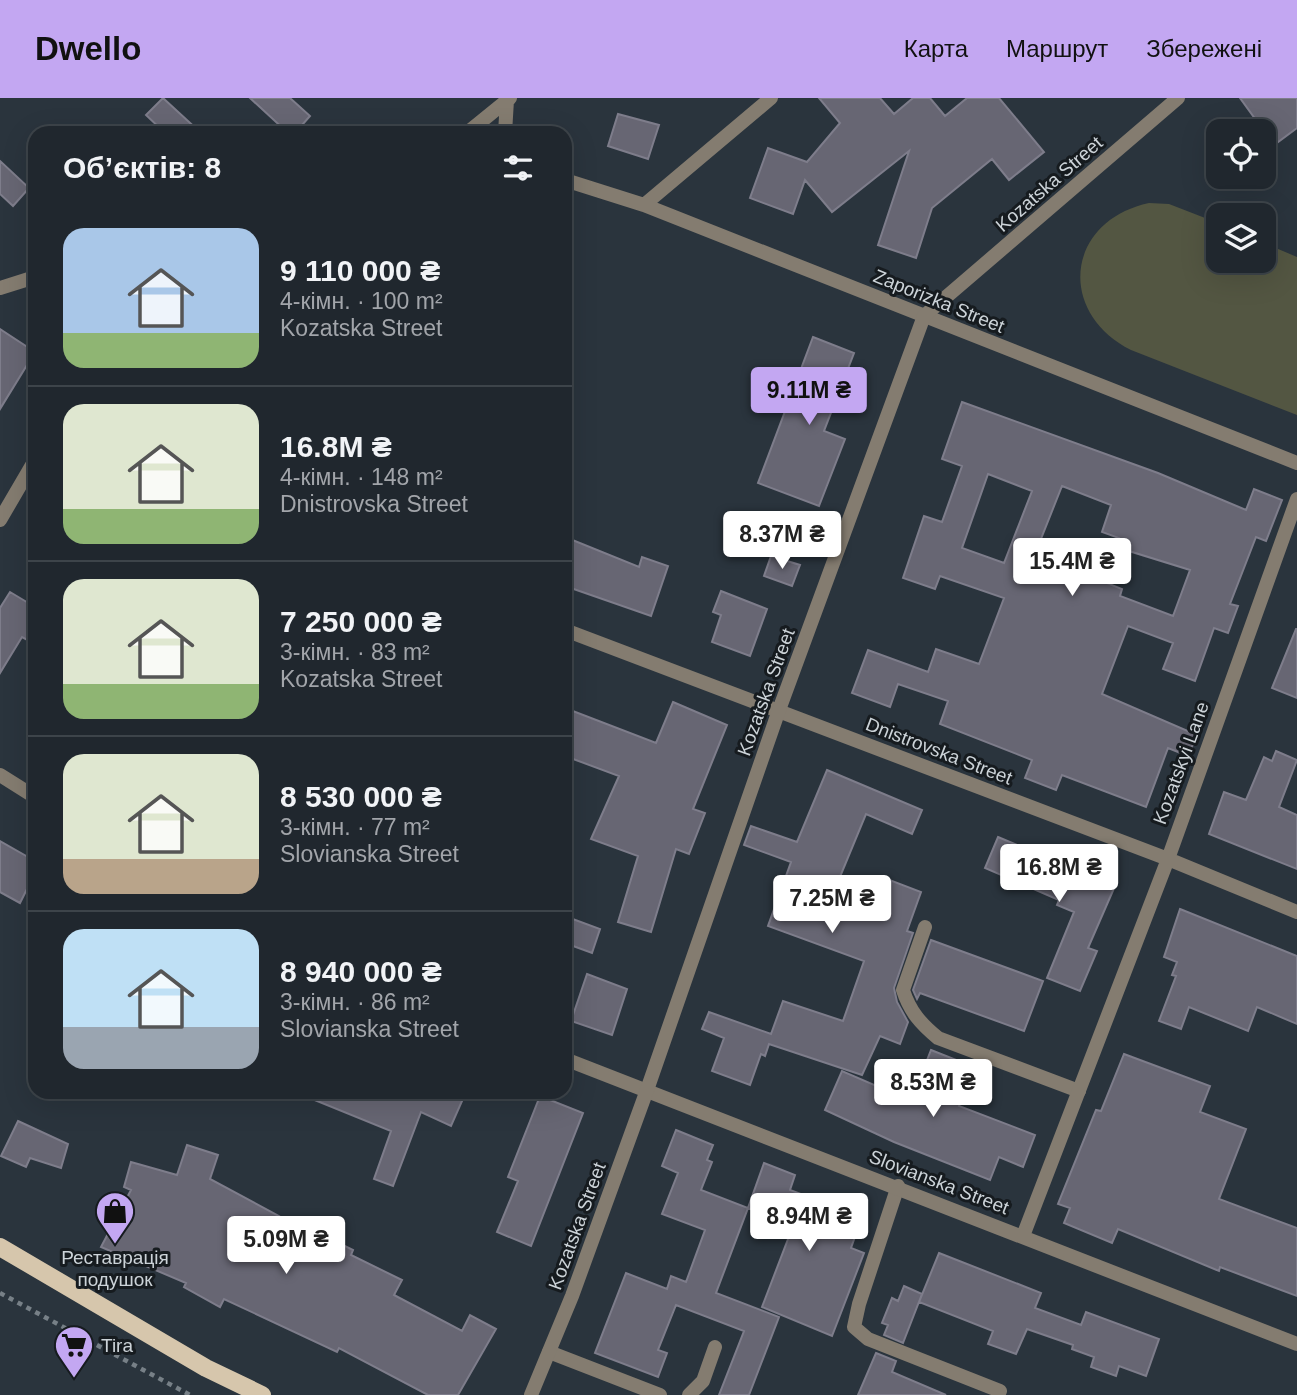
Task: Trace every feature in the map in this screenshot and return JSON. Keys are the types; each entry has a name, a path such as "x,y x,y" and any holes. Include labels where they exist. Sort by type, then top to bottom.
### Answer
{"main road":[{"path":"0,1247 206,1368 262,1395"}],"street":[{"path":"643,205 771,98"},
{"name":"Kozatska Street","path":"531,1395 648,1090 779,710 924,316 1178,98"},
{"path":"476,126 509,99"},
{"path":"506,126 509,99"},
{"name":"Zaporizka Street","path":"572,182 643,205 1297,463"},
{"path":"0,288 28,279"},
{"path":"0,520 28,472"},
{"name":"Kozatskyi Lane","path":"1023,1236 1168,859 1297,499"},
{"name":"Dnistrovska Street","path":"572,633 1168,859 1297,912"},
{"path":"0,775 28,793"},
{"path":"925,927 902,990 912,1014 921,1024 938,1038 1079,1091"},
{"name":"Slovianska Street","path":"572,1062 898,1186 1297,1344"},
{"path":"898,1186 854,1327 868,1339 1000,1391"},
{"path":"689,1395 703,1381 715,1347"},
{"path":"549,1352 660,1395"}],"path":[{"path":"0,1293 190,1395"}],"green space":[{"path":"1149,203 1169,204 1206,218 1206,273 1276,273 1276,248 1297,257 1297,415 1131,350 1107,334 1091,314 1082,292 1081,269 1087,247 1101,228 1121,213"}],"building":[{"path":"163,98 193,126 158,126 146,115"},
{"path":"250,98 290,98 310,116 301,126 280,126"},
{"path":"819,98 880,98 894,114 913,98 930,98 945,116 967,98 999,98 1044,152 1009,180 992,159 932,208 916,258 878,245 909,151 832,212 805,180 793,214 750,198 768,148 807,162 840,123"},
{"path":"1240,98 1297,98 1297,128 1276,144 1276,119 1255,119"},
{"path":"618,114 659,125 648,159 608,146"},
{"path":"0,161 28,189 13,206 0,194"},
{"path":"0,329 28,347 28,363 0,409"},
{"path":"813,337 854,353 824,431 845,439 819,506 758,483"},
{"path":"962,402 1158,473 1246,510 1254,489 1282,500 1266,541 1256,537 1230,604 1238,606 1228,633 1214,628 1195,681 1163,669 1173,643 1128,626 1102,694 1197,735 1188,756 1168,748 1146,807 1062,775 1056,790 1025,778 1032,760 940,724 948,701 898,684 890,707 852,693 868,650 928,672 936,649 979,664 1004,598 940,576 935,589 903,578 924,516 942,522 962,466 942,459","holes":["988,474 1032,491 1004,563 962,548","1062,486 1111,505 1102,532 1119,538 1116,547 1190,570 1173,616 1120,596 1122,589 1035,554"]},
{"path":"572,540 639,567 642,557 668,566 651,616 572,588"},
{"path":"771,556 800,565 792,586 764,576"},
{"path":"721,591 767,609 750,656 712,642 721,615 713,612"},
{"path":"10,592 28,603 28,640 22,637 0,673 0,608"},
{"path":"1297,629 1297,698 1272,688"},
{"path":"673,702 727,725 693,809 705,813 689,854 676,849 651,932 618,922 638,856 591,839 619,776 572,759 572,711 656,743"},
{"path":"1276,751 1297,760 1279,807 1297,815 1297,869 1209,834 1224,792 1246,800 1264,757 1272,761"},
{"path":"827,770 922,810 912,834 866,814 837,884 880,900 887,879 921,892 907,931 913,933 894,988 897,1002 908,1022 900,1044 880,1036 862,1075 769,1044 765,1056 761,1054 750,1085 712,1071 724,1038 702,1029 709,1012 771,1034 783,1001 843,1021 864,961 768,926 791,862 744,845 751,826 797,842"},
{"path":"998,837 1115,886 1088,948 1097,951 1080,991 1047,978 1074,912 1057,905 1059,900 985,868"},
{"path":"0,841 28,857 28,887 20,903 0,892"},
{"path":"1180,909 1297,956 1297,1024 1257,1007 1248,1031 1189,1007 1181,1029 1159,1021 1176,976 1172,975 1177,962 1164,957"},
{"path":"572,919 600,929 592,953 572,946"},
{"path":"931,940 1043,981 1024,1031 920,993 917,999 913,990"},
{"path":"587,974 627,989 612,1035 572,1021"},
{"path":"931,1050 964,1063 959,1076 969,1080 959,1106 1035,1135 1023,1167 999,1157 990,1180 894,1142 825,1110 842,1071 911,1101"},
{"path":"1124,1054 1210,1086 1200,1112 1246,1129 1219,1199 1297,1228 1297,1296 1220,1267 1219,1271 1118,1229 1112,1243 1064,1223 1070,1208 1058,1204 1096,1110 1101,1111"},
{"path":"312,1099 463,1099 451,1126 421,1112 393,1186 374,1179 391,1131"},
{"path":"539,1099 548,1099 583,1113 531,1246 497,1232 518,1181 508,1177"},
{"path":"18,1121 68,1144 61,1168 30,1158 26,1167 1,1156"},
{"path":"676,1130 713,1145 707,1160 712,1162 701,1190 748,1208 716,1293 779,1317 749,1395 719,1395 744,1331 676,1305 658,1350 667,1353 658,1377 595,1353 626,1273 667,1289 671,1276 686,1282 705,1230 662,1214 678,1173 662,1166"},
{"path":"187,1145 218,1155 210,1179 279,1216 272,1227 324,1253 331,1239 353,1250 351,1255 402,1280 394,1295 462,1331 470,1315 496,1329 458,1395 428,1395 339,1348 337,1352 224,1299 220,1307 184,1287 186,1283 101,1247 131,1190 124,1187 131,1162 177,1175"},
{"path":"764,1163 795,1175 790,1190 862,1217 851,1248 864,1253 832,1336 762,1307 793,1226 748,1208"},
{"path":"939,1253 1041,1293 1035,1308 1081,1325 1086,1312 1159,1339 1146,1376 1119,1366 1116,1376 1091,1367 1094,1357 1072,1349 1073,1345 1027,1329 1016,1354 988,1344 993,1331 919,1302"},
{"path":"904,1286 922,1294 903,1343 884,1335 888,1325 882,1323 892,1298 898,1301"},
{"path":"876,1353 896,1361 892,1372 946,1395 858,1395"}],"place":[{"name":"Реставрація подушок","path":"115,1245"},
{"name":"Tira","path":"74,1379"}]}
